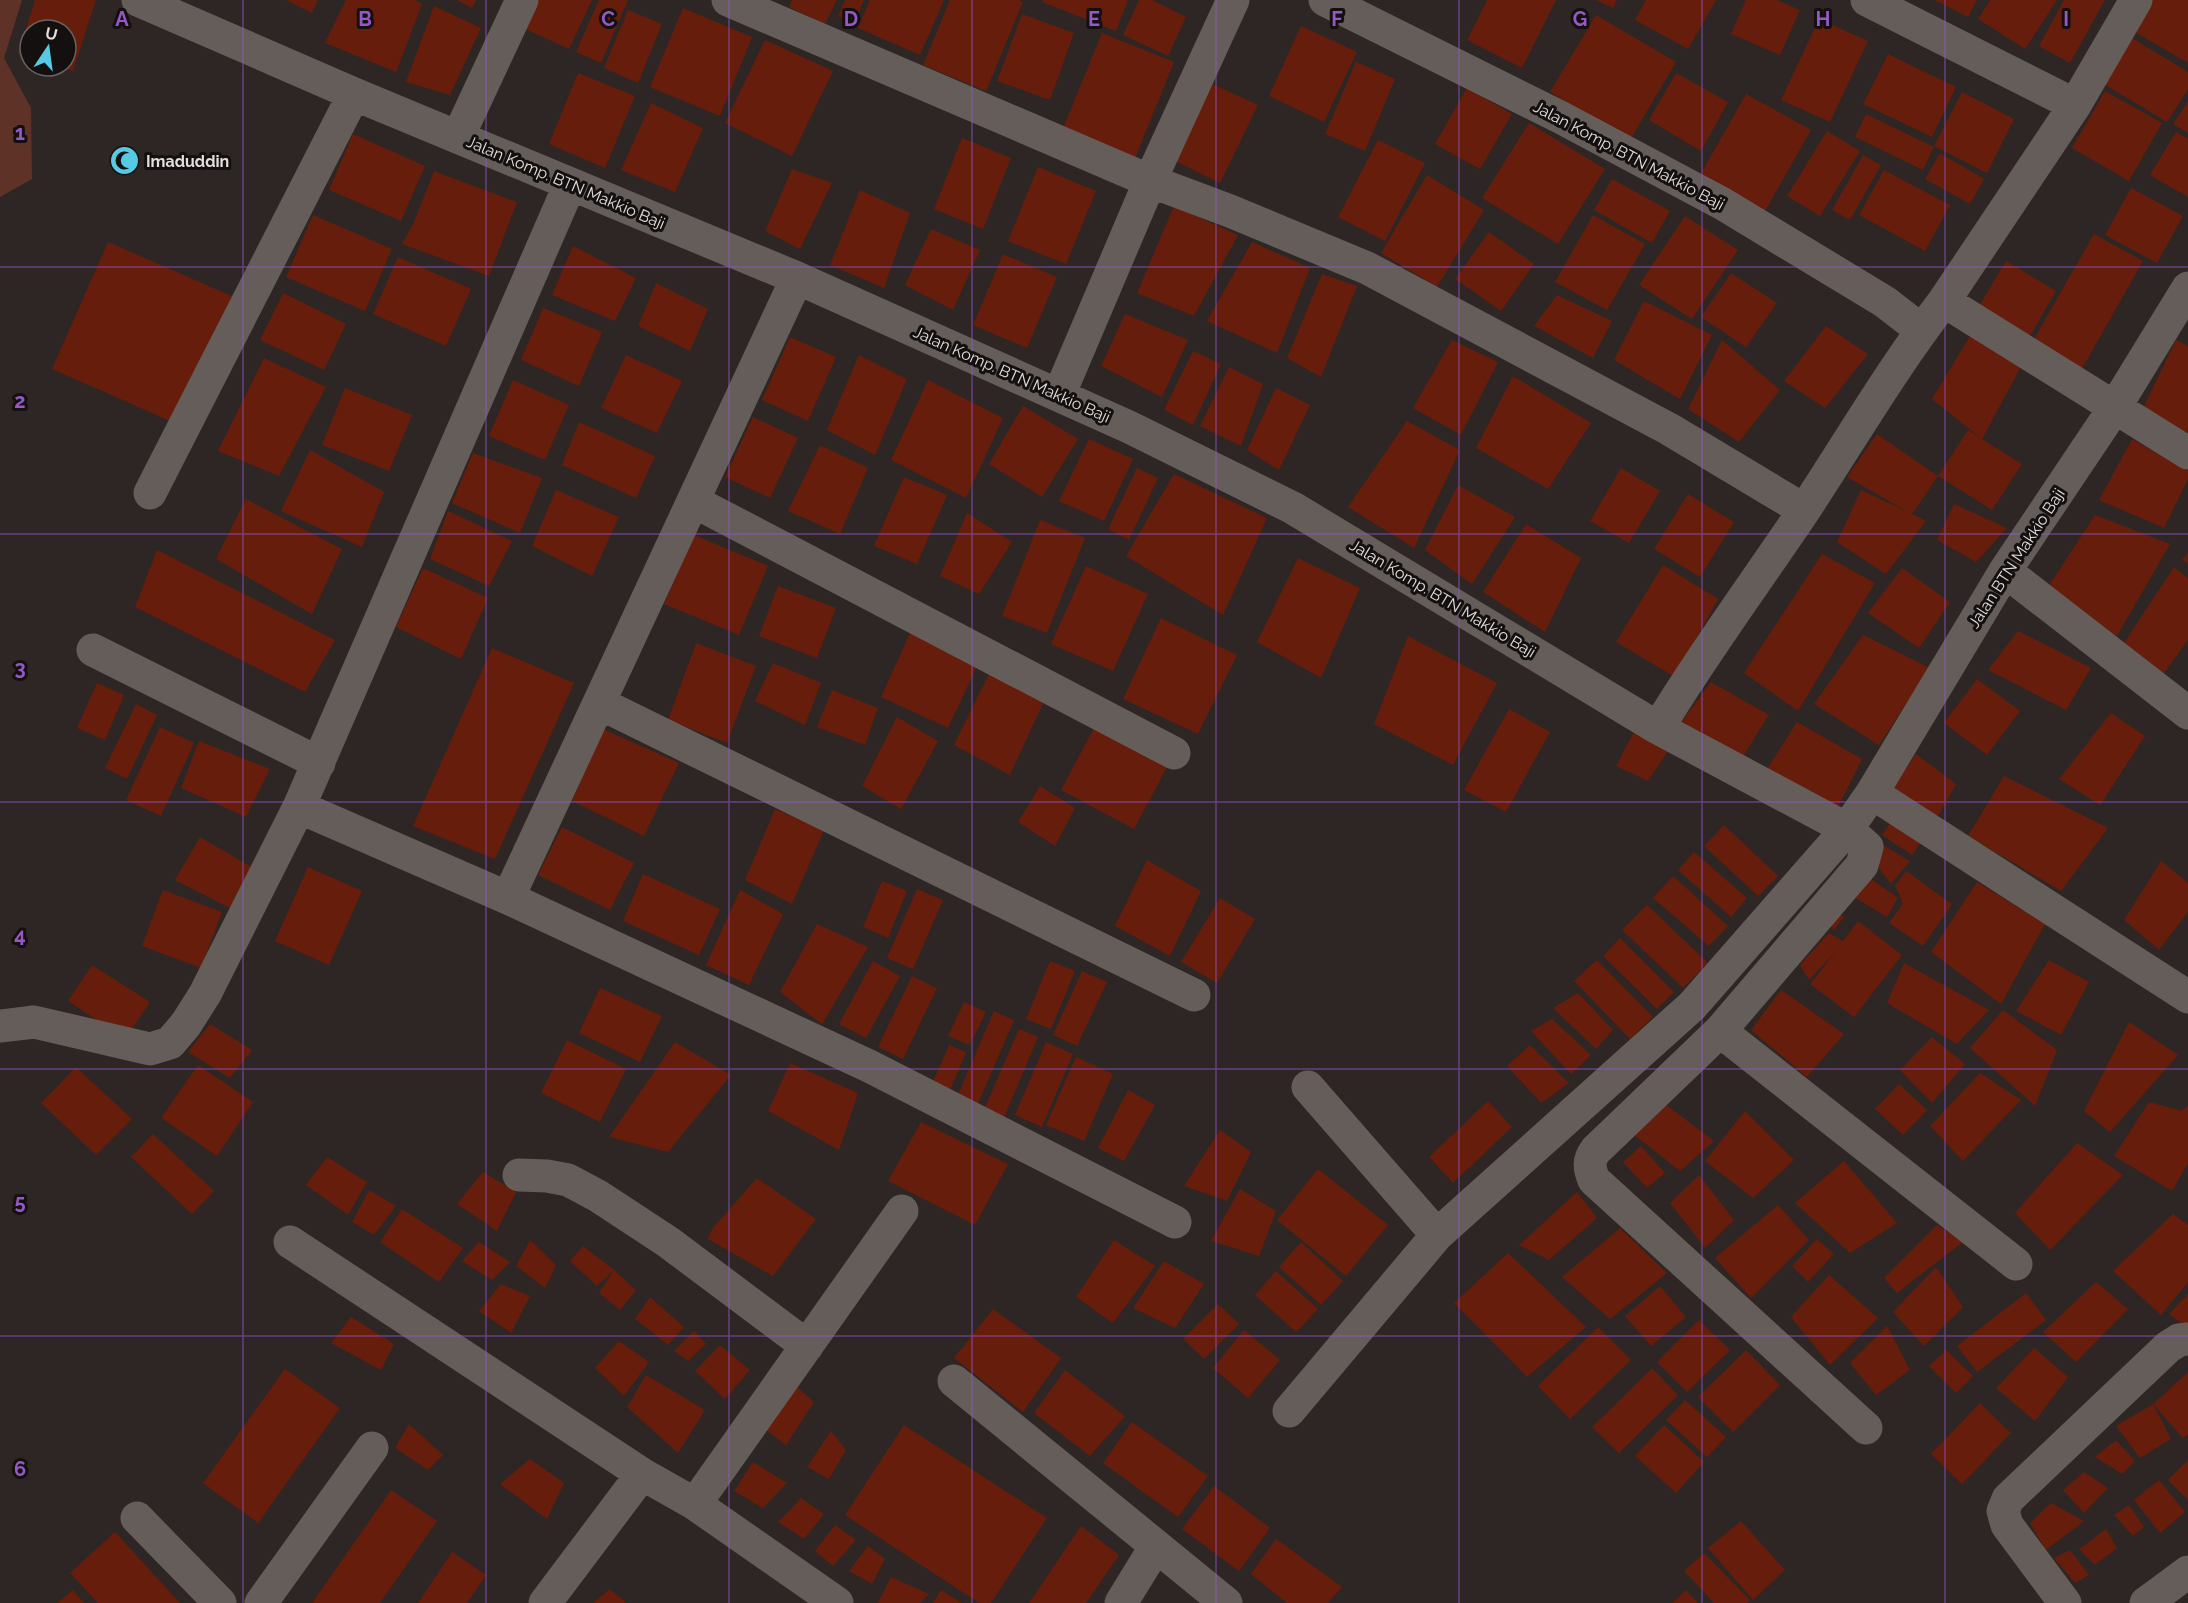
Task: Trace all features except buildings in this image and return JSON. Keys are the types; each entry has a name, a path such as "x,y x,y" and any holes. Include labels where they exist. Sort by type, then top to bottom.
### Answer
{"street":[{"name":"Jalan Komp. BTN Makkio Baji","path":"138,0 354,94 797,278 1129,427 1293,507 1658,728 1847,829 1867,847 1862,865 1720,1031"},
{"path":"458,136 522,0"},
{"path":"728,0 1150,181 1230,211 1366,268 1465,318 1669,429 1804,510"},
{"path":"1059,395 1150,181 1233,0"},
{"name":"Jalan Komp. BTN Makkio Baji","path":"1324,0 1560,117 1723,204 1884,302 1921,330"},
{"path":"1867,0 2075,105"},
{"path":"1658,728 1692,671 1804,510 1921,330 1944,301 2075,105 2136,0"},
{"path":"150,493 354,94"},
{"path":"0,1026 34,1022 150,1049 170,1043 186,1024 205,993 299,807 570,184"},
{"path":"508,898 797,278"},
{"name":"Jalan BTN Makkio Baji","path":"1289,1411 1437,1235 1692,1006 1847,829 1872,793 2005,571 2115,407 2188,288"},
{"path":"1944,301 2188,453"},
{"path":"693,501 1174,753"},
{"path":"2005,571 2188,713"},
{"path":"93,650 319,763"},
{"path":"598,703 1194,995"},
{"path":"1872,793 2188,997"},
{"path":"299,807 508,898 869,1066 1175,1222"},
{"path":"1866,1428 1594,1180 1589,1164 1596,1150 1720,1031 2016,1264"},
{"path":"1308,1087 1437,1235"},
{"path":"519,1175 547,1176 568,1180 598,1196 668,1242 807,1346"},
{"path":"695,1504 902,1211"},
{"path":"290,1242 642,1474 695,1504 837,1603"},
{"path":"2065,1603 2007,1525 2003,1511 2008,1499 2168,1347 2188,1339"},
{"path":"954,1381 1226,1603"},
{"path":"261,1603 372,1448"},
{"path":"546,1603 642,1474"},
{"path":"137,1518 220,1603"},
{"path":"1121,1603 1156,1546"},
{"path":"2146,1603 2188,1572"}],"shaded area":[{"path":"0,0 22,0 4,58 31,108 32,179 0,197"}],"place":[{"name":"Imaduddin","path":"125,161"}]}
